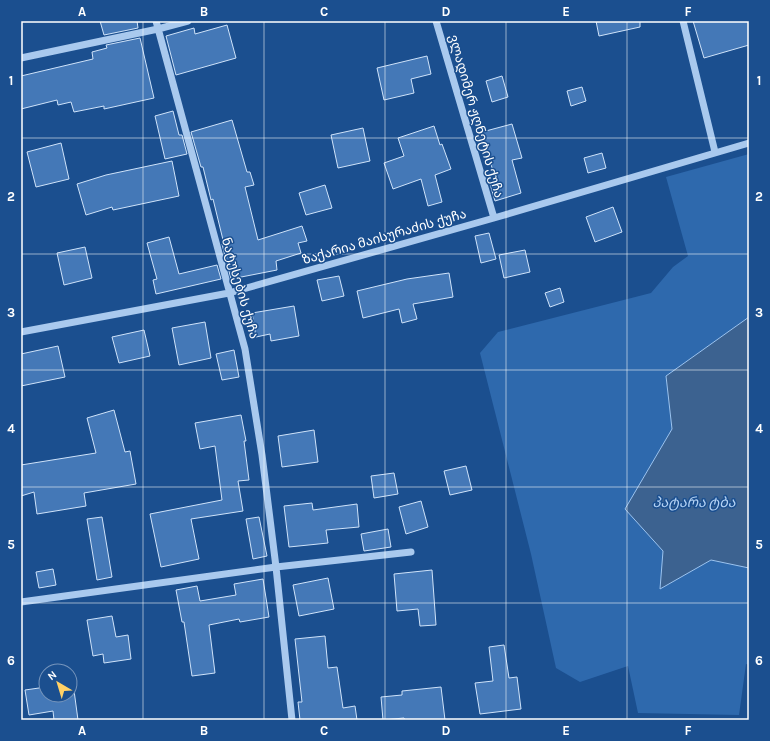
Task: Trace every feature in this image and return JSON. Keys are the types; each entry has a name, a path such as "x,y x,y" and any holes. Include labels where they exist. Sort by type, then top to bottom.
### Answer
{"street":[{"name":"ნატუსების ქუჩა","path":"156,21 245,349 262,455 276,567 292,720"},
{"path":"21,58 158,29 188,21"},
{"name":"ვლადიმერ ჟღნეტის ქუჩა","path":"436,21 494,218"},
{"path":"683,21 715,152"},
{"name":"ზაქარია მაისურაძის ქუჩა","path":"21,332 229,293 494,218 749,143"},
{"path":"21,602 276,567 411,552"}],"shaded area":[{"path":"749,154 749,317 666,376 672,429 625,509 665,550 661,588 711,560 749,568 749,665 746,664 739,715 638,713 628,666 580,682 556,668 531,554 480,353 498,332 651,293 673,267 688,256 666,177"}],"water":[{"name":"პატარა ტბა","path":"749,317 749,568 711,560 660,589 663,551 625,509 672,429 666,376"}],"building":[{"path":"100,21 137,21 138,28 104,35"},
{"path":"596,21 640,21 640,27 599,36"},
{"path":"693,21 749,21 749,45 704,58"},
{"path":"227,25 236,58 176,75 166,36 194,28 195,34"},
{"path":"140,38 154,98 104,109 104,106 74,112 71,102 58,105 57,100 21,109 21,76 93,59 92,52 107,48 106,45"},
{"path":"427,56 431,74 411,79 414,93 384,100 377,68"},
{"path":"502,76 508,97 492,102 486,81"},
{"path":"582,87 586,101 571,106 567,91"},
{"path":"173,111 179,135 182,135 187,154 165,159 155,116"},
{"path":"232,120 247,172 250,172 254,185 245,187 258,240 302,226 307,241 298,243 301,253 276,261 277,270 231,279 213,199 211,200 203,167 201,167 191,132"},
{"path":"512,124 522,158 512,160 521,193 495,201 490,184 496,182 482,132"},
{"path":"434,126 440,145 442,144 451,169 435,175 442,202 428,206 421,179 393,189 384,163 404,156 398,138"},
{"path":"363,128 370,161 338,168 331,135"},
{"path":"61,143 69,179 36,187 27,152"},
{"path":"602,153 606,168 588,173 584,158"},
{"path":"172,161 179,196 113,210 112,207 86,215 77,184 106,175"},
{"path":"325,185 332,208 306,215 299,193"},
{"path":"613,207 622,232 595,242 586,217"},
{"path":"489,233 496,259 481,263 475,236"},
{"path":"169,237 179,274 217,265 221,279 156,294 153,280 157,279 147,243"},
{"path":"85,247 92,278 64,285 57,253"},
{"path":"525,250 530,272 504,278 499,255"},
{"path":"449,273 453,297 413,304 417,319 402,323 399,309 363,318 357,291 407,279"},
{"path":"339,276 344,296 322,301 317,280"},
{"path":"560,288 564,302 550,307 545,293"},
{"path":"294,306 299,336 271,341 270,334 256,337 252,313"},
{"path":"205,322 211,358 179,365 172,328"},
{"path":"144,330 150,356 119,363 112,337"},
{"path":"58,346 65,377 21,386 21,354"},
{"path":"234,350 239,377 222,380 216,354"},
{"path":"114,410 125,452 130,451 136,484 84,493 86,506 37,514 34,492 21,496 21,465 96,453 87,418"},
{"path":"241,415 246,441 244,441 249,480 238,481 243,511 191,519 199,559 161,567 150,514 222,500 215,446 200,449 195,423"},
{"path":"314,430 318,462 282,467 278,436"},
{"path":"466,466 472,490 450,495 444,471"},
{"path":"394,473 398,494 374,498 371,476"},
{"path":"421,501 428,527 406,534 399,507"},
{"path":"312,503 313,510 357,504 359,527 326,530 328,543 289,547 284,506"},
{"path":"102,517 112,577 97,580 87,519"},
{"path":"259,517 267,556 253,559 246,519"},
{"path":"388,529 391,547 364,551 361,534"},
{"path":"53,569 56,585 39,588 36,572"},
{"path":"432,570 436,625 420,626 418,609 397,611 394,574"},
{"path":"328,578 334,609 299,616 293,585"},
{"path":"263,579 269,617 240,622 239,619 209,625 215,673 192,676 184,622 182,622 176,590 197,586 200,601 236,595 234,584"},
{"path":"112,616 116,637 128,635 131,659 104,663 103,654 93,656 87,620"},
{"path":"325,636 328,668 337,667 343,708 355,706 357,720 300,720 298,702 302,702 295,639"},
{"path":"504,645 509,678 517,677 521,709 480,714 475,683 493,681 489,647"},
{"path":"441,687 445,720 405,720 404,718 383,720 381,697 402,695 402,691"},
{"path":"38,688 38,703 76,703 78,720 54,720 53,711 29,715 25,690"}]}
